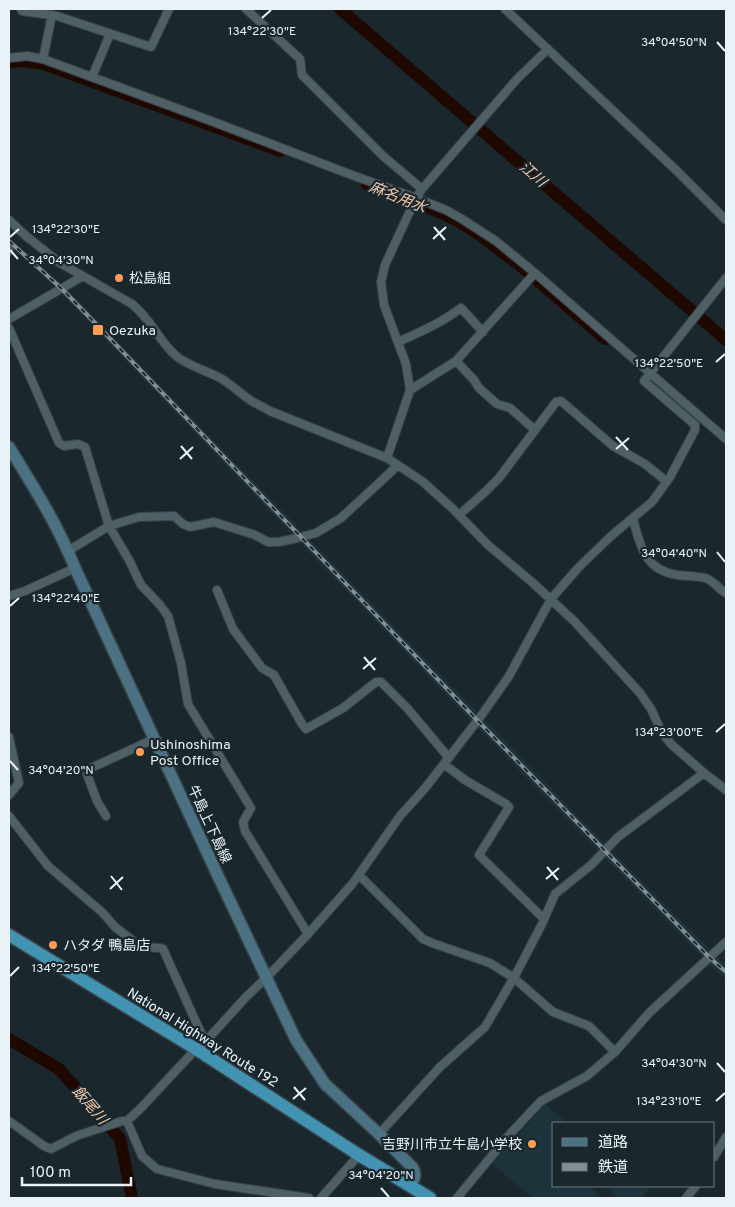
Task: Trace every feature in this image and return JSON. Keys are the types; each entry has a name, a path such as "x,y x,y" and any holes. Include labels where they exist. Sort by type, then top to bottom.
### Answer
{"highway":[{"name":"National Highway Route 192","path":"9,935 201,1045 359,1155 430,1198"}],"main road":[{"name":"牛島上下島線","path":"9,447 39,496 68,551 154,739 296,1040 325,1084 413,1168 415,1177 410,1186"}],"street":[{"path":"21,9 22,11 52,15 151,47 169,9"},
{"path":"246,9 300,59 302,75 382,155 422,189"},
{"path":"505,9 677,171 726,220"},
{"path":"44,59 52,15"},
{"path":"92,77 110,34"},
{"path":"387,458 410,390 406,364 384,304 381,282 385,264 422,189 517,79 548,49"},
{"path":"9,58 27,56 44,59 214,122 415,201 446,210 496,241 533,276 726,439"},
{"path":"9,220 60,263 140,310 163,342 182,360 222,380 270,411 387,458 422,481 488,545 574,621 640,693 651,709 662,733 671,744 726,790"},
{"path":"9,320 83,276"},
{"path":"410,390 456,361 533,276"},
{"path":"9,1121 44,1146 52,1149 80,1135 124,1121 147,1102 308,934 353,883 400,816 426,787 481,716 509,676 551,599 578,568 611,536 652,502 666,481 695,430 695,425 644,380 726,278"},
{"path":"398,342 448,318 461,308 483,332"},
{"path":"9,328 59,443 64,446 78,444 85,447 108,526 129,560 140,585 168,616 181,663 188,704 251,808 243,822 244,831 308,934"},
{"path":"456,361 479,388 497,404 510,408 535,430"},
{"path":"459,515 499,478 556,402 561,401 613,446 644,464 666,481"},
{"path":"68,551 108,526 139,517 174,516 190,527 214,522 255,535 268,542 279,542 316,533 336,522 398,464"},
{"path":"633,518 643,550 653,566 671,574 708,579 726,593"},
{"path":"9,596 25,591 75,568"},
{"path":"217,590 233,629 262,668 274,676 306,729 343,708 376,682 381,682 408,710 446,761 465,780 509,807 479,855 544,919"},
{"path":"9,736 19,783 9,795"},
{"path":"106,816 96,801 86,774 91,768 154,739"},
{"path":"379,1134 440,1067 485,1027 514,978 555,894 592,864 618,837 704,773"},
{"path":"9,816 48,866 103,913 114,927 141,948 163,949 201,1045"},
{"path":"358,875 423,939 490,963 514,978 553,1012 589,1026 615,1052"},
{"path":"457,1198 510,1134 541,1101 587,1076 615,1052 649,1013 726,942"},
{"path":"124,1121 142,1156 157,1169 215,1184 309,1198"},
{"path":"715,1155 726,1137"},
{"path":"321,1198 359,1155"},
{"path":"686,1198 695,1187"}],"shaded area":[{"path":"9,237 65,287 608,847 726,966 726,979 706,961 474,724 59,291 9,245"},
{"name":"吉野川市立牛島小学校","path":"545,1104 566,1122 552,1122 552,1187 590,1187 603,1198 533,1198 492,1164"},
{"path":"606,1187 650,1187 642,1198 619,1198"}],"waterway":[{"name":"江川","path":"340,9 726,340"},
{"name":"麻名用水","path":"9,62 24,61 44,64 280,151"},
{"name":"麻名用水","path":"367,184 444,214 481,236 523,268 605,339"},
{"name":"飯尾川","path":"9,1039 59,1069 120,1139 132,1198"}],"railway":[{"path":"9,241 62,289 477,720 710,958 726,972"}],"place":[{"name":"松島組","path":"119,278"},
{"name":"Oezuka","path":"98,330"},
{"name":"Ushinoshima Post Office","path":"140,752"},
{"name":"ハタダ 鴨島店","path":"53,945"},
{"name":"吉野川市立牛島小学校","path":"532,1144"}]}
